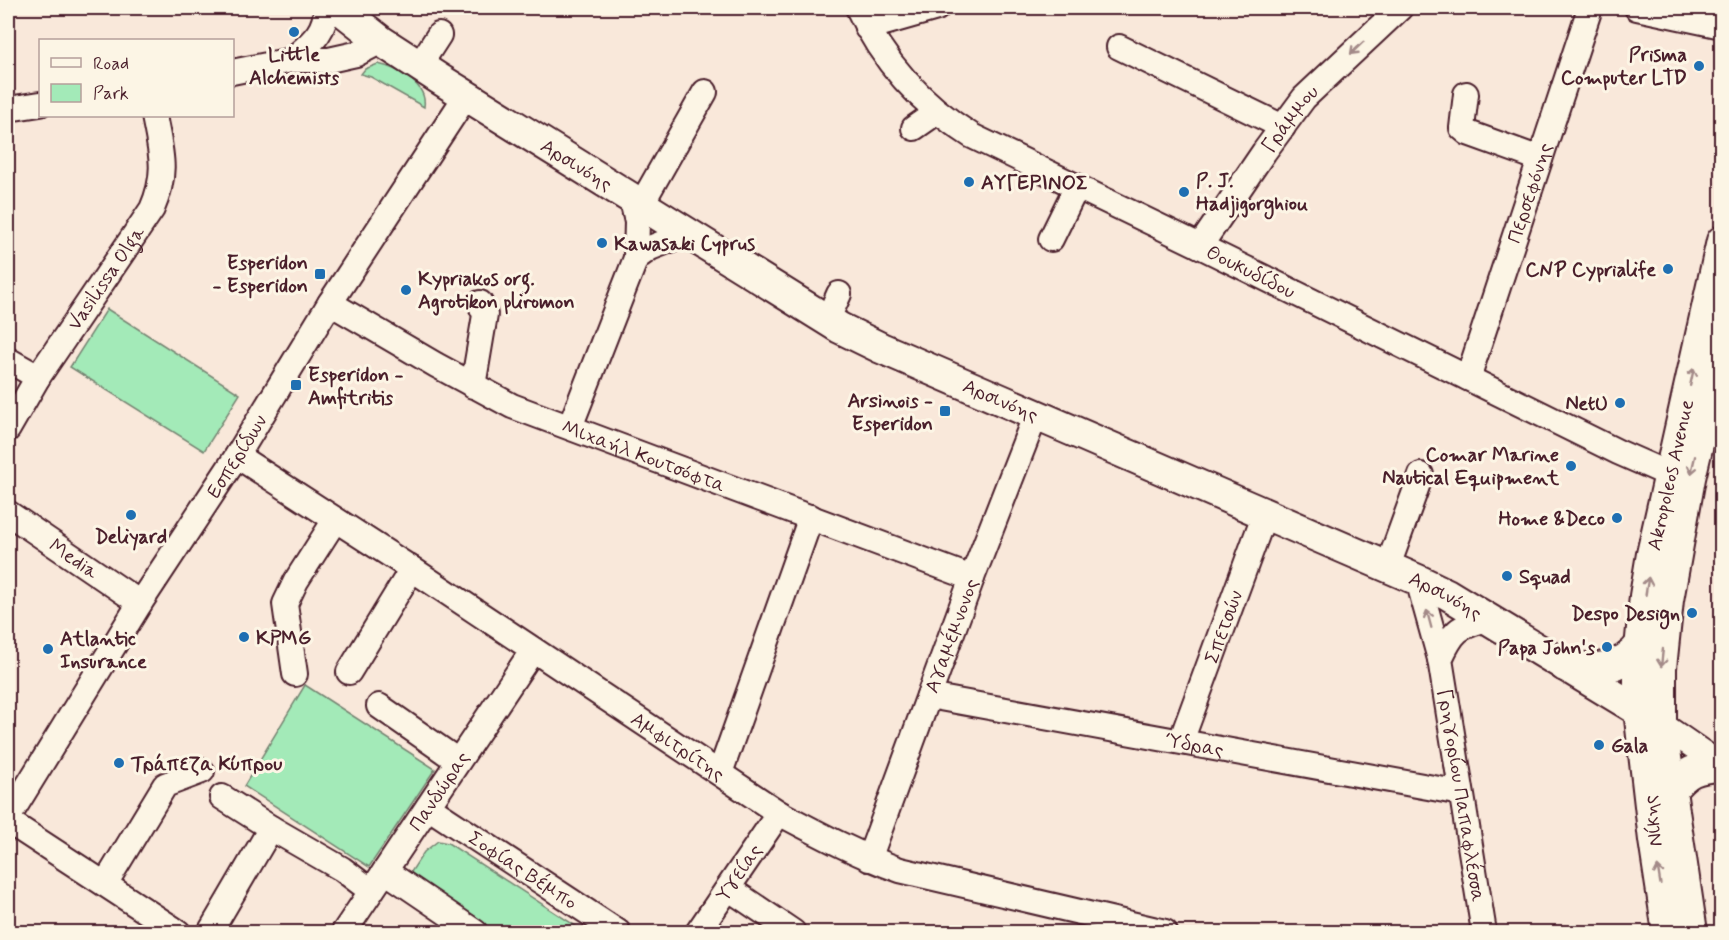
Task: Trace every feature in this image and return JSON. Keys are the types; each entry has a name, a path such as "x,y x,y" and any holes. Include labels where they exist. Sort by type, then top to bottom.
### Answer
{"main road":[{"name":"Αρσινόης","path":"339,8 381,41 419,66 827,321 881,348 1418,580 1488,619 1650,717"},
{"name":"Akropoleos Avenue","path":"1650,717 1641,644 1649,575 1668,474 1722,241"},
{"name":"Akropoleos Avenue","path":"1650,717 1661,668 1668,600 1690,478 1722,341"},
{"path":"1565,666 1591,669 1616,665 1630,657 1641,644"},
{"name":"Νίκης","path":"1650,717 1670,792 1692,933"},
{"name":"Νίκης","path":"1650,717 1654,840 1668,933"},
{"path":"1670,792 1690,772 1699,768 1722,766"}],"street":[{"path":"292,60 320,32 326,20 326,8"},
{"path":"862,18 937,8"},
{"name":"Γράμμου","path":"1200,246 1304,98 1400,8"},
{"name":"Περσεφόνης","path":"1468,378 1590,8"},
{"path":"1637,8 1722,26"},
{"name":"Θουκυδίδου","path":"862,18 889,64 913,91 937,112 972,136 1668,474"},
{"path":"419,66 438,35"},
{"path":"234,72 292,60 329,60 356,54 381,41"},
{"path":"1119,47 1283,127"},
{"path":"570,427 636,258 636,200 705,92"},
{"path":"1466,94 1462,128 1468,134 1540,159"},
{"name":"Εσπερίδων","path":"8,820 140,603 237,456 330,303 466,96"},
{"path":"8,108 39,104"},
{"path":"914,128 937,112"},
{"name":"Vasilissa Olga","path":"8,429 38,376 152,209 163,174 154,117"},
{"path":"1051,239 1077,186"},
{"path":"636,258 650,248 688,233"},
{"path":"827,321 839,294"},
{"name":"Μιχαήλ Κουτσόφτα","path":"330,303 473,386 512,406 972,578"},
{"path":"473,386 485,315 480,303"},
{"path":"8,360 38,376"},
{"name":"Αγαμέμνονος","path":"869,859 972,578 1036,414"},
{"name":"Αμφιτρίτης","path":"237,456 412,569 779,813 869,859 920,875 1165,933"},
{"path":"1388,566 1420,475"},
{"name":"Media","path":"8,513 140,603"},
{"name":"Σπετσών","path":"1181,741 1264,513"},
{"path":"720,773 811,518"},
{"path":"295,674 285,604 296,581 335,520"},
{"path":"349,672 412,569"},
{"name":"Γρηγορίου Παπαφλέσσα","path":"1418,580 1440,659 1484,933"},
{"path":"1440,659 1452,635 1459,628 1488,619"},
{"name":"Πανδώρας","path":"344,933 533,650"},
{"name":"Ύδρας","path":"929,696 1461,793"},
{"path":"379,706 458,761"},
{"name":"Αρσινόης","path":"1650,717 1722,766"},
{"path":"105,884 165,785 202,771"},
{"path":"222,797 342,869 371,891"},
{"name":"Σοφίας Βέμπο","path":"428,807 618,933"},
{"name":"Υγείας","path":"698,933 779,813"},
{"path":"8,820 176,932"},
{"path":"210,933 271,828"},
{"path":"385,872 475,933"},
{"path":"728,888 793,933"}],"green space":[{"path":"378,64 394,69 410,78 421,91 424,107 371,77 361,74 365,69"},
{"path":"107,309 240,394 204,451 70,367"},
{"path":"305,685 435,769 369,867 244,786"},
{"path":"438,841 448,843 585,932 494,932 409,875 424,852"}],"place":[{"name":"Little Alchemists","path":"294,32"},
{"name":"Prisma Computer LTD","path":"1699,66"},
{"name":"ΑΥΓΕΡΙΝΟΣ","path":"969,182"},
{"name":"P. J. Hadjigorghiou","path":"1184,192"},
{"name":"Kawasaki Cyprus","path":"602,243"},
{"name":"CNP Cyprialife","path":"1668,269"},
{"name":"Esperidon - Esperidon","path":"320,274"},
{"name":"Kypriakos org. Agrotikon pliromon","path":"406,290"},
{"name":"Esperidon - Amfitritis","path":"296,385"},
{"name":"NetU","path":"1620,403"},
{"name":"Arsinois - Esperidon","path":"945,411"},
{"name":"Comar Marine Nautical Equipment","path":"1571,466"},
{"name":"Deliyard","path":"131,515"},
{"name":"Home &Deco","path":"1617,518"},
{"name":"Squad","path":"1507,576"},
{"name":"Despo Design","path":"1692,613"},
{"name":"KPMG","path":"244,637"},
{"name":"Papa John's","path":"1607,647"},
{"name":"Atlantic Insurance","path":"48,649"},
{"name":"Gala","path":"1599,745"},
{"name":"Τράπεζα Κύπρου","path":"119,763"}]}
